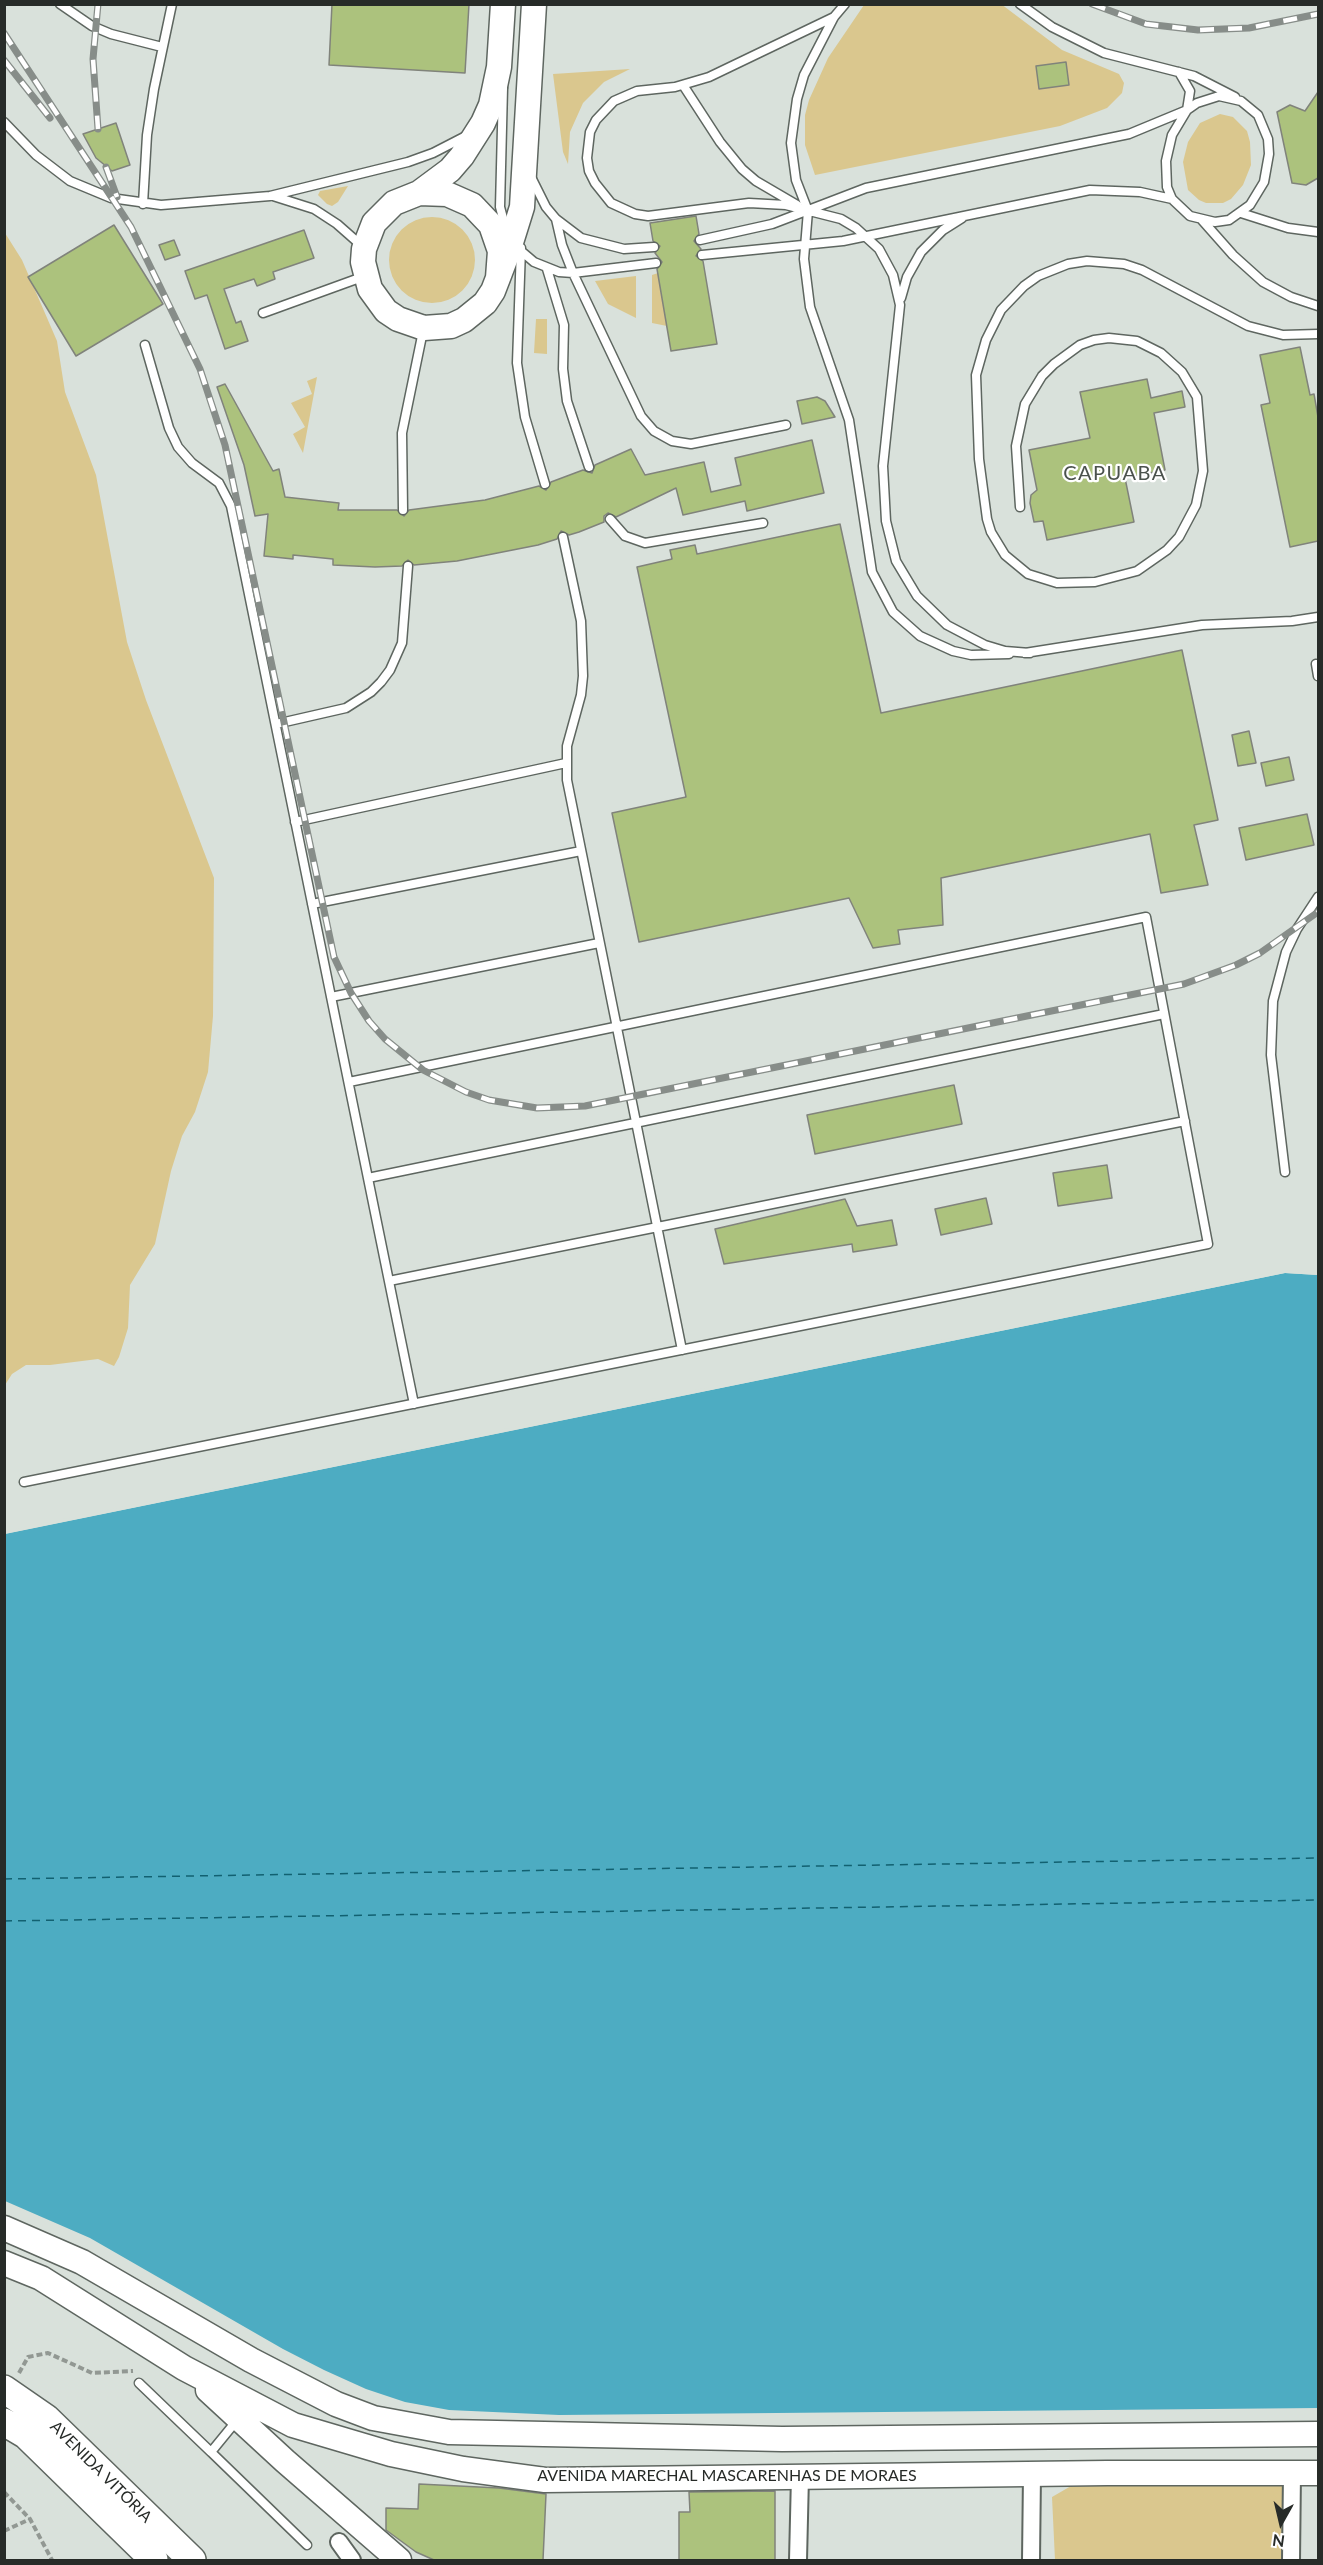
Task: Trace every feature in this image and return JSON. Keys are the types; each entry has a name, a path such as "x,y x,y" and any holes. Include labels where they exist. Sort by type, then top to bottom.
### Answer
{"main road":[{"path":"503,4 499,67 491,105 483,123 462,156 435,182 419,193 400,200 383,212 368,235 364,249 365,276 370,289 386,311 398,319 424,328 451,326 464,321 486,303 516,247 524,195 534,4"},
{"path":"419,193 447,194 460,198 482,214 491,225 498,244 500,265 498,279"},
{"path":"4,2228 82,2262 251,2360 336,2404 373,2418 449,2432 782,2439 1318,2433"},
{"name":"AVENIDA MARECHAL MASCARENHAS DE MORAES","path":"4,2263 41,2278 184,2368 294,2425 391,2454 463,2469 545,2480 1318,2473"},
{"path":"184,2368 399,2560"},
{"name":"AVENIDA VITÓRIA","path":"4,2389 46,2418 192,2560"},
{"name":"AVENIDA VITÓRIA","path":"4,2422 26,2434 154,2560"}],"street":[{"path":"1292,2473 1292,2560"},
{"path":"1031,2560 1032,2474"},
{"path":"798,2560 800,2476"},
{"path":"339,2542 352,2560"}],"lane":[{"path":"60,4 92,26 111,34 162,47"},
{"path":"143,204 147,135 172,4"},
{"path":"845,4 834,17 804,75 793,121 792,161 796,180 808,211 804,245 810,307 849,420 868,557 885,600 906,625 936,645 972,655 1030,653 1202,625 1292,621 1318,617"},
{"path":"1020,4 1052,27 1104,53 1209,81 1241,101 1258,115 1263,124 1269,154 1264,182 1258,194 1241,213 1229,219 1202,220"},
{"path":"834,17 723,71 684,85 637,91 614,101 596,120 587,145 587,158 595,183 602,194 622,209 648,216 749,202 786,205 841,219 866,236 879,249 890,268 900,305"},
{"path":"499,67 505,102 500,207 502,220 516,247 517,363 525,417 545,484"},
{"path":"1179,72 1184,77 1190,91 1187,110 1172,135 1167,149 1166,174 1172,199 1180,208 1202,220 1233,255 1263,282 1291,297 1318,306"},
{"path":"684,85 720,142 742,169 756,181 808,211"},
{"path":"700,240 752,230 866,188 1129,134 1187,110 1207,98 1219,96 1241,101"},
{"path":"4,122 36,155 70,181 107,196 143,204 270,196 408,162 450,144 483,123"},
{"path":"526,147 531,178 546,207 568,229 595,243 624,249 654,247"},
{"path":"702,255 804,245 866,236 1090,190 1140,192 1172,199"},
{"path":"270,196 314,209 337,224 364,249"},
{"path":"1241,213 1288,228 1318,232"},
{"path":"970,214 943,230 921,252 907,277 900,305 882,466 886,521 896,561 917,596 947,625 985,645 1005,651 1030,653"},
{"path":"556,219 573,273 641,416 662,437 692,444 786,425"},
{"path":"516,247 547,268 573,273 656,263"},
{"path":"1020,507 1016,446 1025,404 1042,376 1054,363 1080,345 1094,340 1108,338 1137,341 1161,353 1182,372 1197,398 1203,471 1196,505 1179,537 1167,550 1137,570 1095,582 1057,583 1028,573 1005,555 997,544 987,519 978,447 976,375 986,340 1001,310 1012,297 1038,276 1068,264 1087,261 1124,264 1142,270 1248,326 1283,335 1318,334"},
{"path":"547,268 564,325 563,369 567,401 589,468"},
{"path":"263,313 365,276"},
{"path":"403,510 402,433 424,328"},
{"path":"145,345 169,428 178,447 192,463 219,483 228,498 414,1404"},
{"path":"610,519 624,536 634,541 656,544 763,523"},
{"path":"563,537 581,621 583,676 581,695 567,746 566,763 599,943 682,1350"},
{"path":"276,724 346,708 365,697 381,682 390,670 402,643 408,566"},
{"path":"1316,664 1318,676"},
{"path":"296,822 566,763"},
{"path":"312,904 581,851"},
{"path":"1285,1172 1271,1055 1273,1001 1286,952 1302,919 1318,897"},
{"path":"24,1482 1208,1244 1146,917 349,1082"},
{"path":"331,996 599,943"},
{"path":"368,1178 1164,1014"},
{"path":"389,1281 1185,1121"},
{"path":"139,2383 307,2545"},
{"path":"211,2452 239,2419"}],"path":[{"path":"28,2357 48,2353 92,2373"},
{"path":"4,2492 30,2519 52,2560"},
{"path":"4,2530 30,2519"}],"shaded area":[{"path":"1001,4 1062,50 1119,74 1124,83 1122,93 1107,108 1060,126 815,175 805,145 805,115 809,100 828,58 864,5"},
{"path":"630,69 604,82 583,103 570,132 568,164 563,152 553,74"},
{"path":"1220,114 1233,117 1247,131 1251,165 1243,185 1231,199 1223,203 1206,203 1188,190 1183,162 1188,142 1200,123"},
{"path":"348,186 338,202 332,206 318,195 320,191"},
{"path":"432,217 456,224 468,236 475,260 468,284 456,296 432,303 408,296 396,284 389,260 396,236 408,224"},
{"path":"5,233 22,260 57,341 65,392 96,475 127,642 146,700 214,878 213,1016 208,1072 195,1112 182,1136 171,1171 155,1244 130,1285 128,1328 119,1357 114,1366 98,1359 50,1365 26,1365 12,1374 5,1385"},
{"path":"658,273 667,326 652,323 652,275"},
{"path":"636,276 636,318 608,304 595,281"},
{"path":"536,319 547,319 547,354 534,353"},
{"path":"317,377 303,453 293,434 305,427 291,403 312,394 307,381"},
{"path":"1285,2472 1285,2560 1055,2560 1052,2497 1071,2486 1069,2482"}],"water":[{"path":"1285,1273 1318,1275 1318,2408 559,2415 449,2410 405,2402 366,2389 324,2370 283,2349 90,2238 5,2201 4,1534"}],"pier":[{"path":"1284,1270 1318,1272 1318,1275 1285,1273 5,1534 4,1531"}],"building":[{"path":"332,4 469,4 465,73 329,65"},
{"path":"1066,62 1069,85 1039,89 1036,66"},
{"path":"1318,92 1318,178 1306,185 1292,183 1277,112 1290,105 1305,111"},
{"path":"116,123 130,165 112,171 96,158 83,134"},
{"path":"696,216 699,234 694,241 701,249 696,256 703,261 717,344 671,351 657,269 662,262 655,253 660,246 653,241 650,223"},
{"path":"114,225 163,304 76,356 28,277"},
{"path":"304,230 314,258 273,272 275,279 257,286 254,279 224,289 236,323 241,321 248,341 225,349 207,295 195,299 185,271"},
{"path":"174,240 180,255 165,260 159,245"},
{"path":"1300,347 1310,395 1314,394 1318,417 1318,541 1290,547 1261,405 1270,403 1260,355"},
{"path":"1147,379 1151,398 1182,391 1185,407 1154,413 1165,470 1125,478 1134,522 1047,540 1043,521 1034,522 1030,503 1031,495 1037,490 1029,450 1090,438 1080,392"},
{"path":"225,384 273,471 279,469 285,497 339,503 338,510 397,510 404,516 409,510 485,500 539,486 546,490 551,482 583,470 592,473 595,465 631,449 645,475 704,462 711,492 741,485 735,458 812,440 824,493 747,511 745,501 683,515 676,488 616,517 608,513 604,516 604,522 579,532 569,535 561,531 557,539 538,545 457,561 414,565 408,560 402,566 375,567 333,565 333,559 293,555 293,559 264,556 268,514 255,516 244,465 217,387"},
{"path":"817,397 825,401 835,417 802,424 797,401"},
{"path":"840,524 881,713 1182,650 1218,820 1194,825 1208,885 1161,893 1150,834 941,878 943,925 898,930 900,944 873,948 849,898 639,942 612,813 686,797 637,567 672,559 670,550 695,545 697,554"},
{"path":"1249,731 1256,763 1238,766 1232,735"},
{"path":"1289,757 1294,780 1266,786 1261,763"},
{"path":"1307,814 1314,845 1246,860 1239,828"},
{"path":"954,1085 962,1124 815,1154 807,1115"},
{"path":"1107,1165 1112,1198 1058,1206 1053,1173"},
{"path":"986,1198 992,1224 941,1235 935,1209"},
{"path":"845,1199 857,1226 892,1220 897,1245 853,1252 852,1244 724,1264 715,1229"},
{"path":"419,2484 499,2488 546,2494 543,2560 434,2560 416,2552 386,2530 386,2508 418,2509"},
{"path":"775,2491 775,2560 679,2560 679,2512 690,2512 689,2492"}],"ferry route":[{"path":"4,1879 1318,1858"},
{"path":"4,1921 1318,1900"}],"railway":[{"path":"98,4 93,59 98,129"},
{"path":"1092,4 1146,24 1198,30 1249,28 1318,14"},
{"path":"4,33 131,227 200,369 225,445 334,957 351,993 369,1021 385,1039 423,1070 466,1092 489,1100 537,1108 585,1106 1184,984 1236,965 1260,953 1318,912"},
{"path":"4,60 50,118"},
{"path":"106,167 117,197"}],"district":[{"name":"CAPUABA","path":"1115,474"}]}
